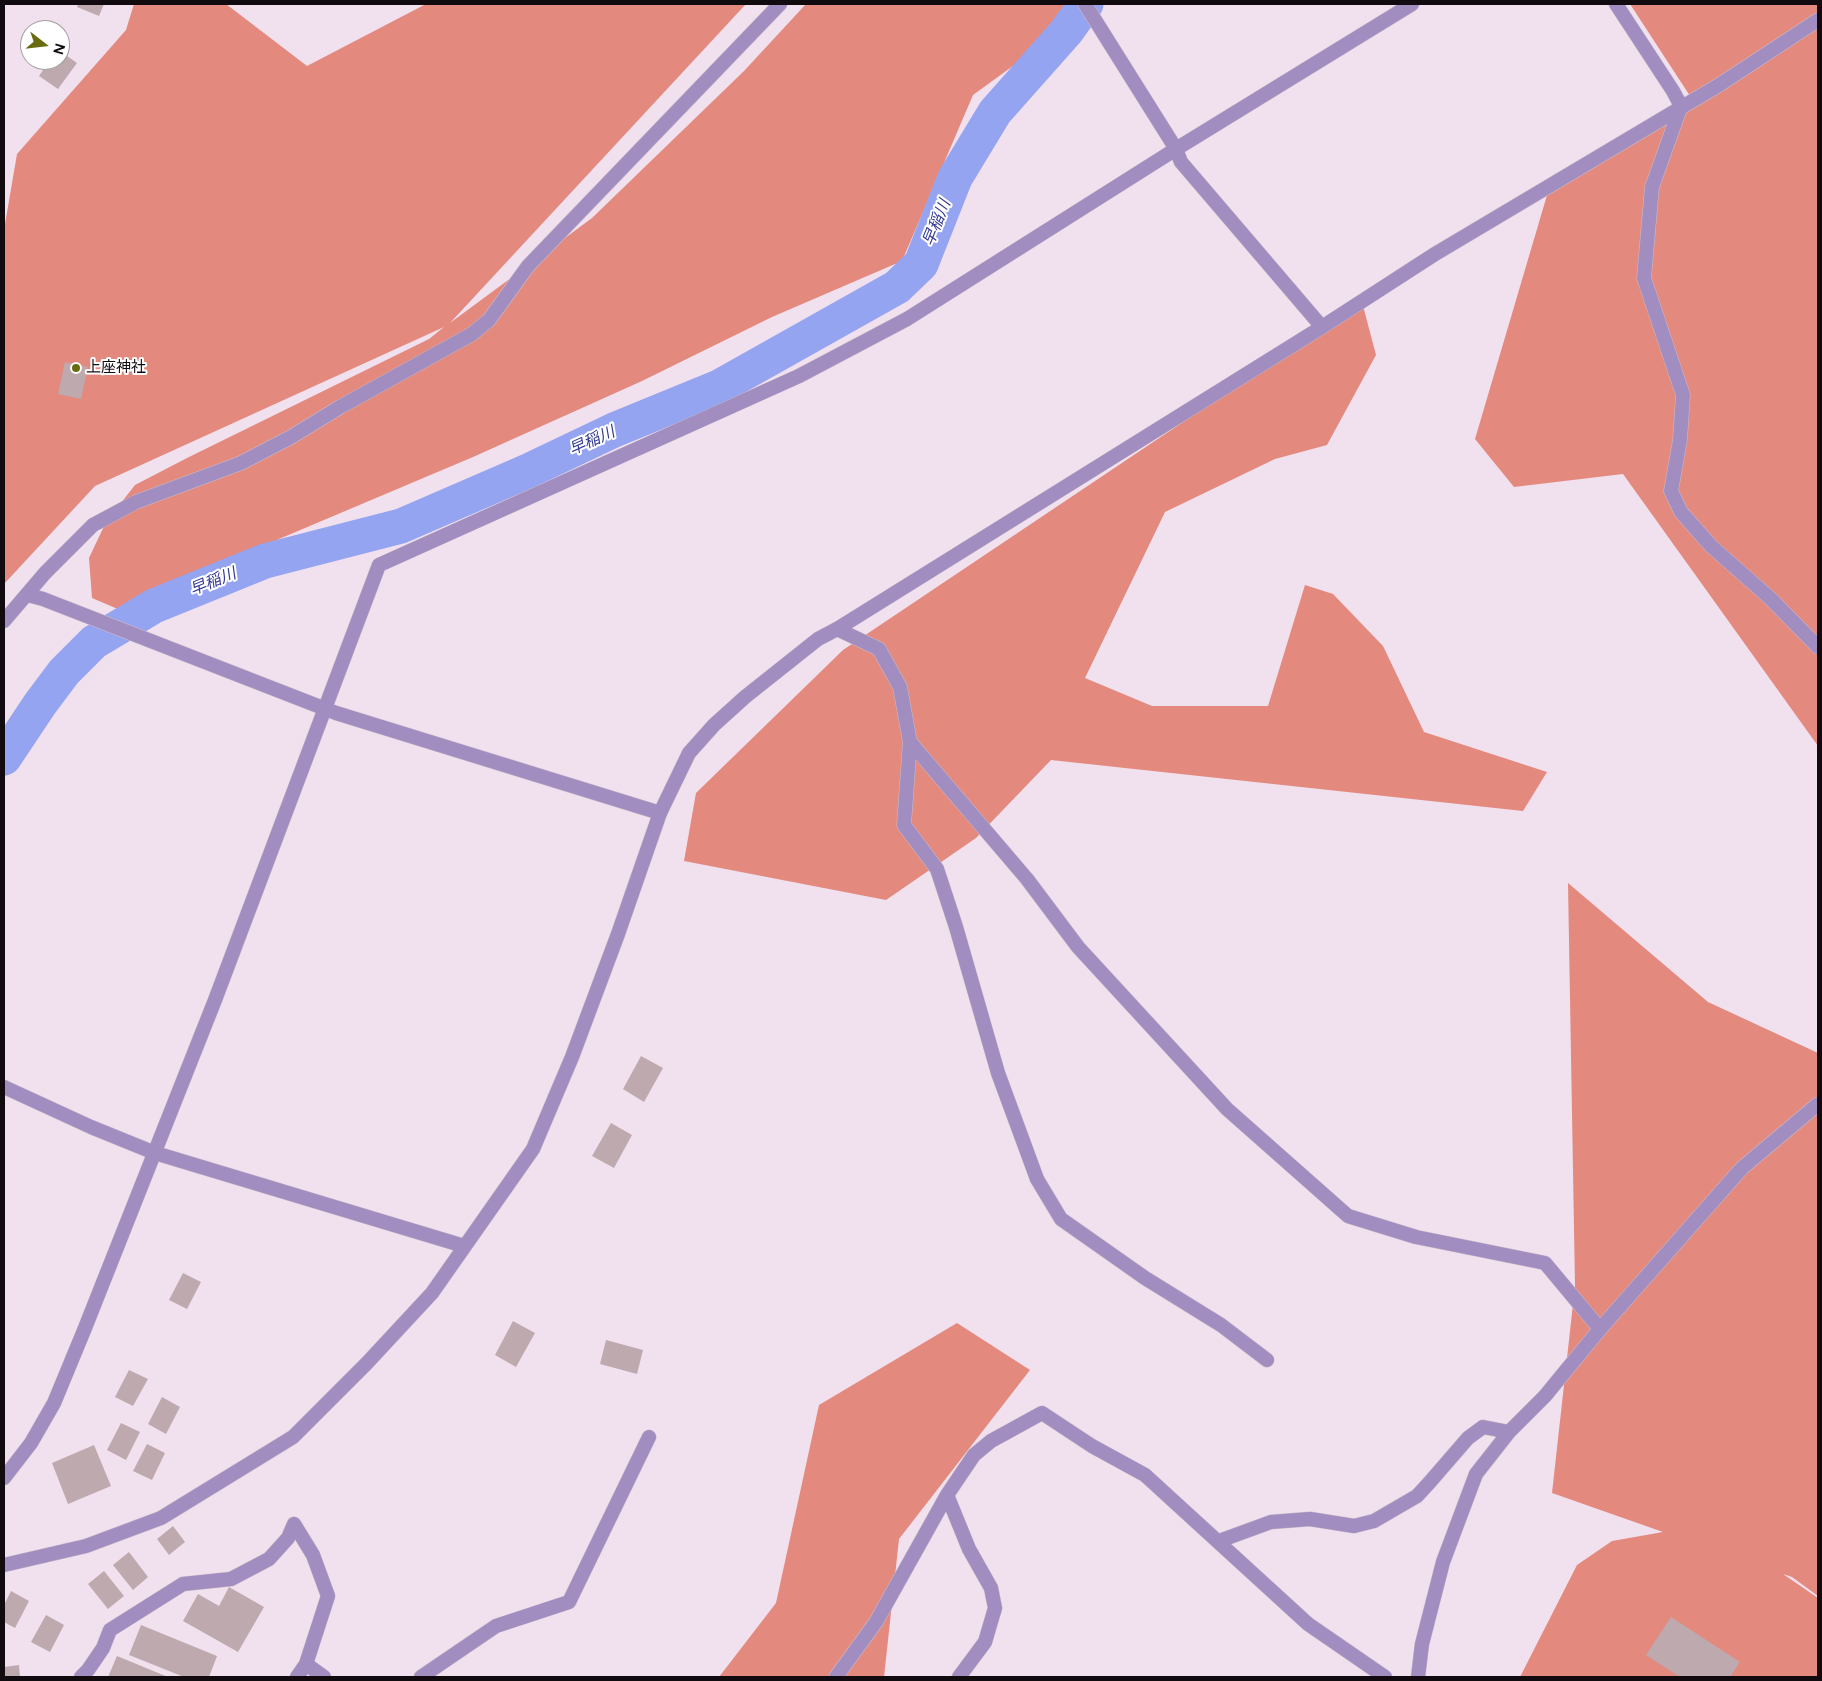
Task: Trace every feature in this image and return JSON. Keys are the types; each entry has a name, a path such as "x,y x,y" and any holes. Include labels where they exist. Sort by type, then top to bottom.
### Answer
{"street":[{"path":"4,621 45,573 93,525 136,502 241,463 291,437 340,407 472,334 489,320 528,266 780,4"},
{"path":"1085,4 1176,149 1181,162 1322,327"},
{"path":"4,1478 31,1443 54,1403 216,1000 379,565 799,376 907,319 1176,149 1412,4"},
{"path":"1616,4 1673,91 1680,106 1652,187 1644,278 1683,395 1680,440 1671,491 1681,512 1711,546 1771,599 1818,646"},
{"path":"4,1565 86,1546 162,1518 294,1437 367,1363 432,1293 533,1149 572,1057 618,934 660,813 689,753 745,697 818,639 1322,327 1435,254 1680,106 1719,85 1818,20"},
{"path":"28,595 43,599 336,713 660,813"},
{"path":"837,629 879,649 900,687 910,742 904,825 937,869 956,927 998,1073 1036,1179 1061,1219 1145,1278 1221,1325 1267,1360"},
{"path":"910,742 1027,879 1078,947 1227,1109 1348,1216 1416,1237 1545,1263 1600,1330"},
{"path":"4,1087 91,1127 155,1153 464,1246"},
{"path":"1418,1677 1422,1644 1444,1562 1476,1474 1509,1432 1545,1396 1600,1330 1742,1168 1818,1104"},
{"path":"836,1677 876,1622 947,1495 974,1455 991,1441 1042,1413 1092,1446 1145,1475 1308,1624 1386,1677"},
{"path":"1219,1542 1271,1522 1310,1519 1354,1526 1374,1521 1417,1496 1468,1438 1483,1427 1509,1432"},
{"path":"422,1677 496,1626 569,1602 649,1437"},
{"path":"947,1495 969,1549 991,1588 995,1608 985,1642 959,1677"},
{"path":"81,1677 103,1648 110,1630 183,1584 232,1578 270,1559 288,1538 294,1524 313,1555 328,1596 306,1664 297,1677"},
{"path":"306,1664 324,1677"}],"shaded area":[{"path":"134,4 226,4 307,66 426,4 746,4 450,323 592,218 744,71 806,4 1104,4 1083,15 973,95 902,261 772,317 642,381 473,457 279,539 146,621 92,598 89,558 106,522 135,485 429,339 444,327 95,486 4,584 4,230 17,154 126,30"},
{"path":"1630,4 1818,4 1818,746 1623,474 1514,487 1475,439 1550,185 1692,99"},
{"path":"1362,302 1376,355 1327,445 1275,459 1165,512 1085,678 1152,706 1268,706 1305,585 1333,594 1383,646 1424,732 1547,772 1523,811 1051,760 976,838 886,900 684,861 696,793 843,650"},
{"path":"1568,883 1708,1002 1818,1053 1818,1596 1792,1577 1783,1574 1818,1598 1818,1677 1520,1677 1577,1565 1612,1541 1663,1532 1552,1493 1575,1286"},
{"path":"957,1323 1030,1370 899,1539 884,1677 719,1677 776,1603 819,1405"}],"building":[{"path":"78,4 104,4 99,16 77,7"},
{"path":"70,58 77,63 58,89 39,76 43,70 70,70"},
{"path":"65,362 88,367 81,399 58,394"},
{"path":"641,1056 663,1068 644,1102 623,1089"},
{"path":"611,1123 632,1135 614,1168 592,1156"},
{"path":"183,1273 201,1282 187,1309 169,1300"},
{"path":"513,1321 535,1333 516,1367 495,1355"},
{"path":"606,1340 643,1350 637,1374 600,1364"},
{"path":"129,1370 148,1379 133,1406 115,1397"},
{"path":"162,1397 180,1407 166,1434 148,1424"},
{"path":"121,1423 140,1432 126,1460 107,1450"},
{"path":"147,1444 165,1453 152,1480 133,1471"},
{"path":"94,1445 111,1486 68,1504 52,1463"},
{"path":"173,1526 185,1542 169,1555 157,1539"},
{"path":"129,1552 148,1577 133,1590 113,1565"},
{"path":"104,1571 124,1596 108,1609 88,1584"},
{"path":"229,1587 264,1607 238,1652 183,1621 198,1594 219,1606"},
{"path":"11,1591 29,1601 15,1628 4,1622 4,1605"},
{"path":"46,1615 64,1625 50,1652 31,1642"},
{"path":"1671,1617 1740,1662 1730,1677 1680,1677 1646,1655"},
{"path":"141,1625 217,1656 209,1677 184,1677 129,1655"},
{"path":"117,1656 168,1677 108,1677"},
{"path":"19,1665 20,1677 4,1677 4,1667"}],"waterway":[{"name":"早稲川","path":"4,758 64,672 94,642 154,606 265,561 401,526 528,471 614,430 719,387 897,287 921,264 955,178 995,112 1066,32 1086,4"}],"place":[{"name":"上座神社","path":"76,368"}]}
